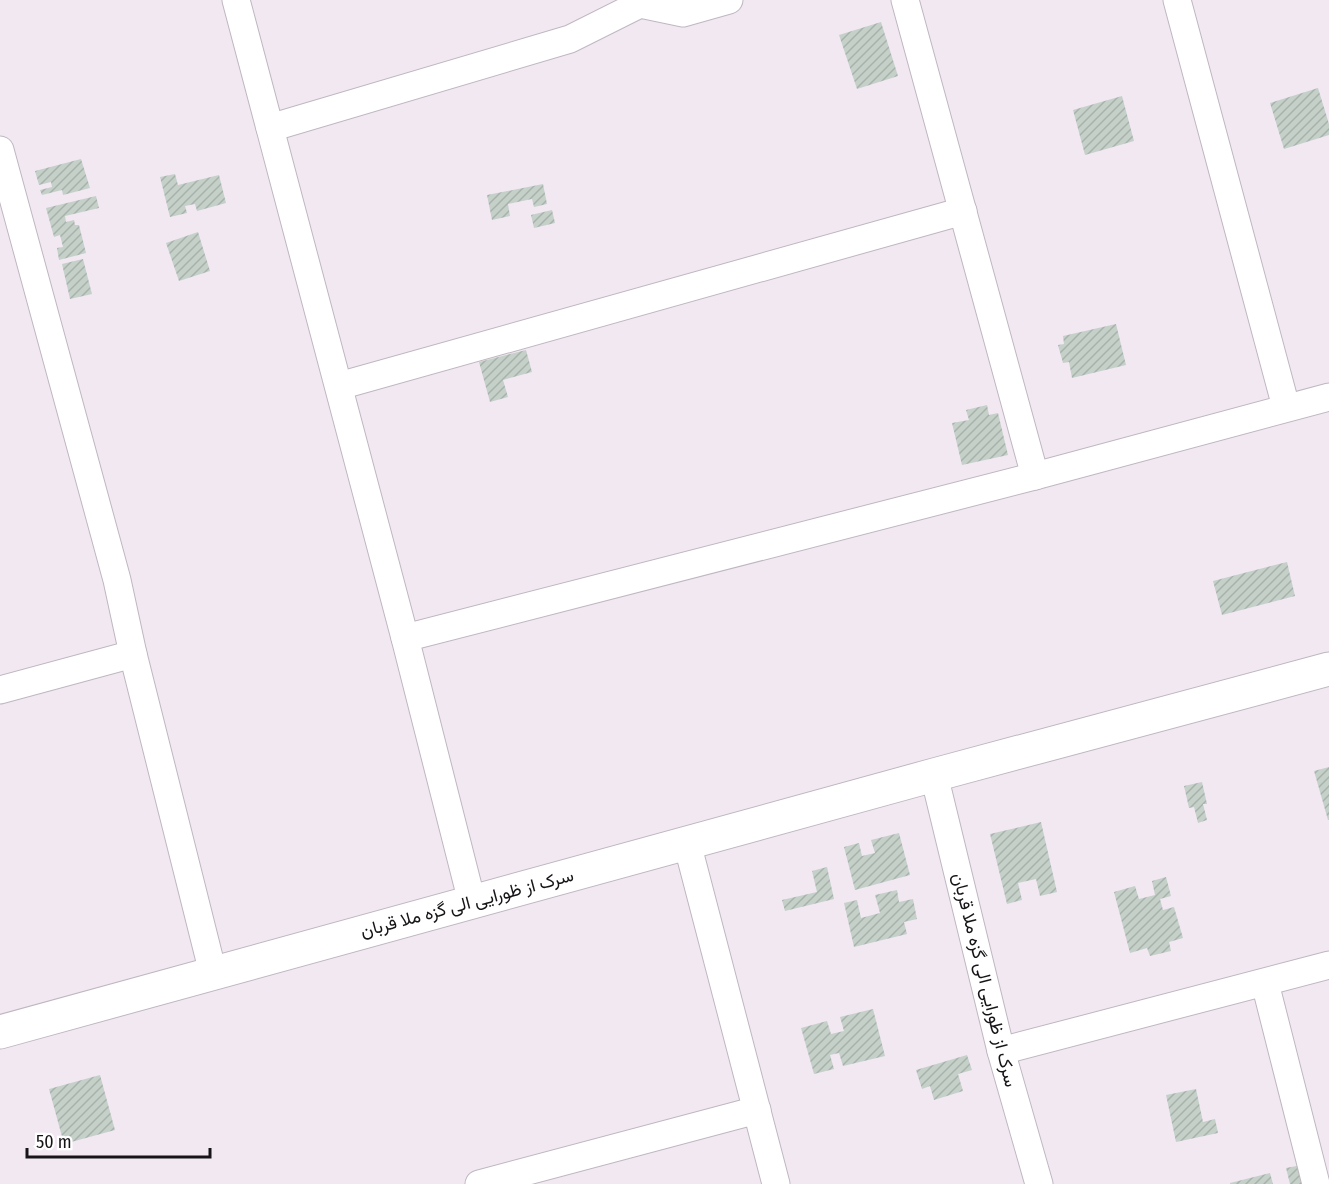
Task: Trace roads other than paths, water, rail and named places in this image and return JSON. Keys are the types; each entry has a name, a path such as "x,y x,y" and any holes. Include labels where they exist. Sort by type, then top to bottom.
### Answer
{"street":[{"path":"236,0 405,638 472,902"},
{"path":"270,128 570,39 639,4 682,6 729,0"},
{"path":"905,0 1035,476"},
{"path":"1177,0 1286,407"},
{"path":"0,150 117,580 133,654 213,973"},
{"path":"339,386 963,211"},
{"path":"405,638 1035,476 1329,397"},
{"path":"0,690 133,654"},
{"name":"سرک از ظورایی الی گزه ملا قربان","path":"0,1032 934,775 1329,669"},
{"name":"سرک از ظورایی الی گزه ملا قربان","path":"934,775 1001,1051 1039,1184"},
{"path":"687,843 776,1184"},
{"path":"1001,1051 1329,965"},
{"path":"1266,983 1316,1184"},
{"path":"491,1182 757,1110"}]}
